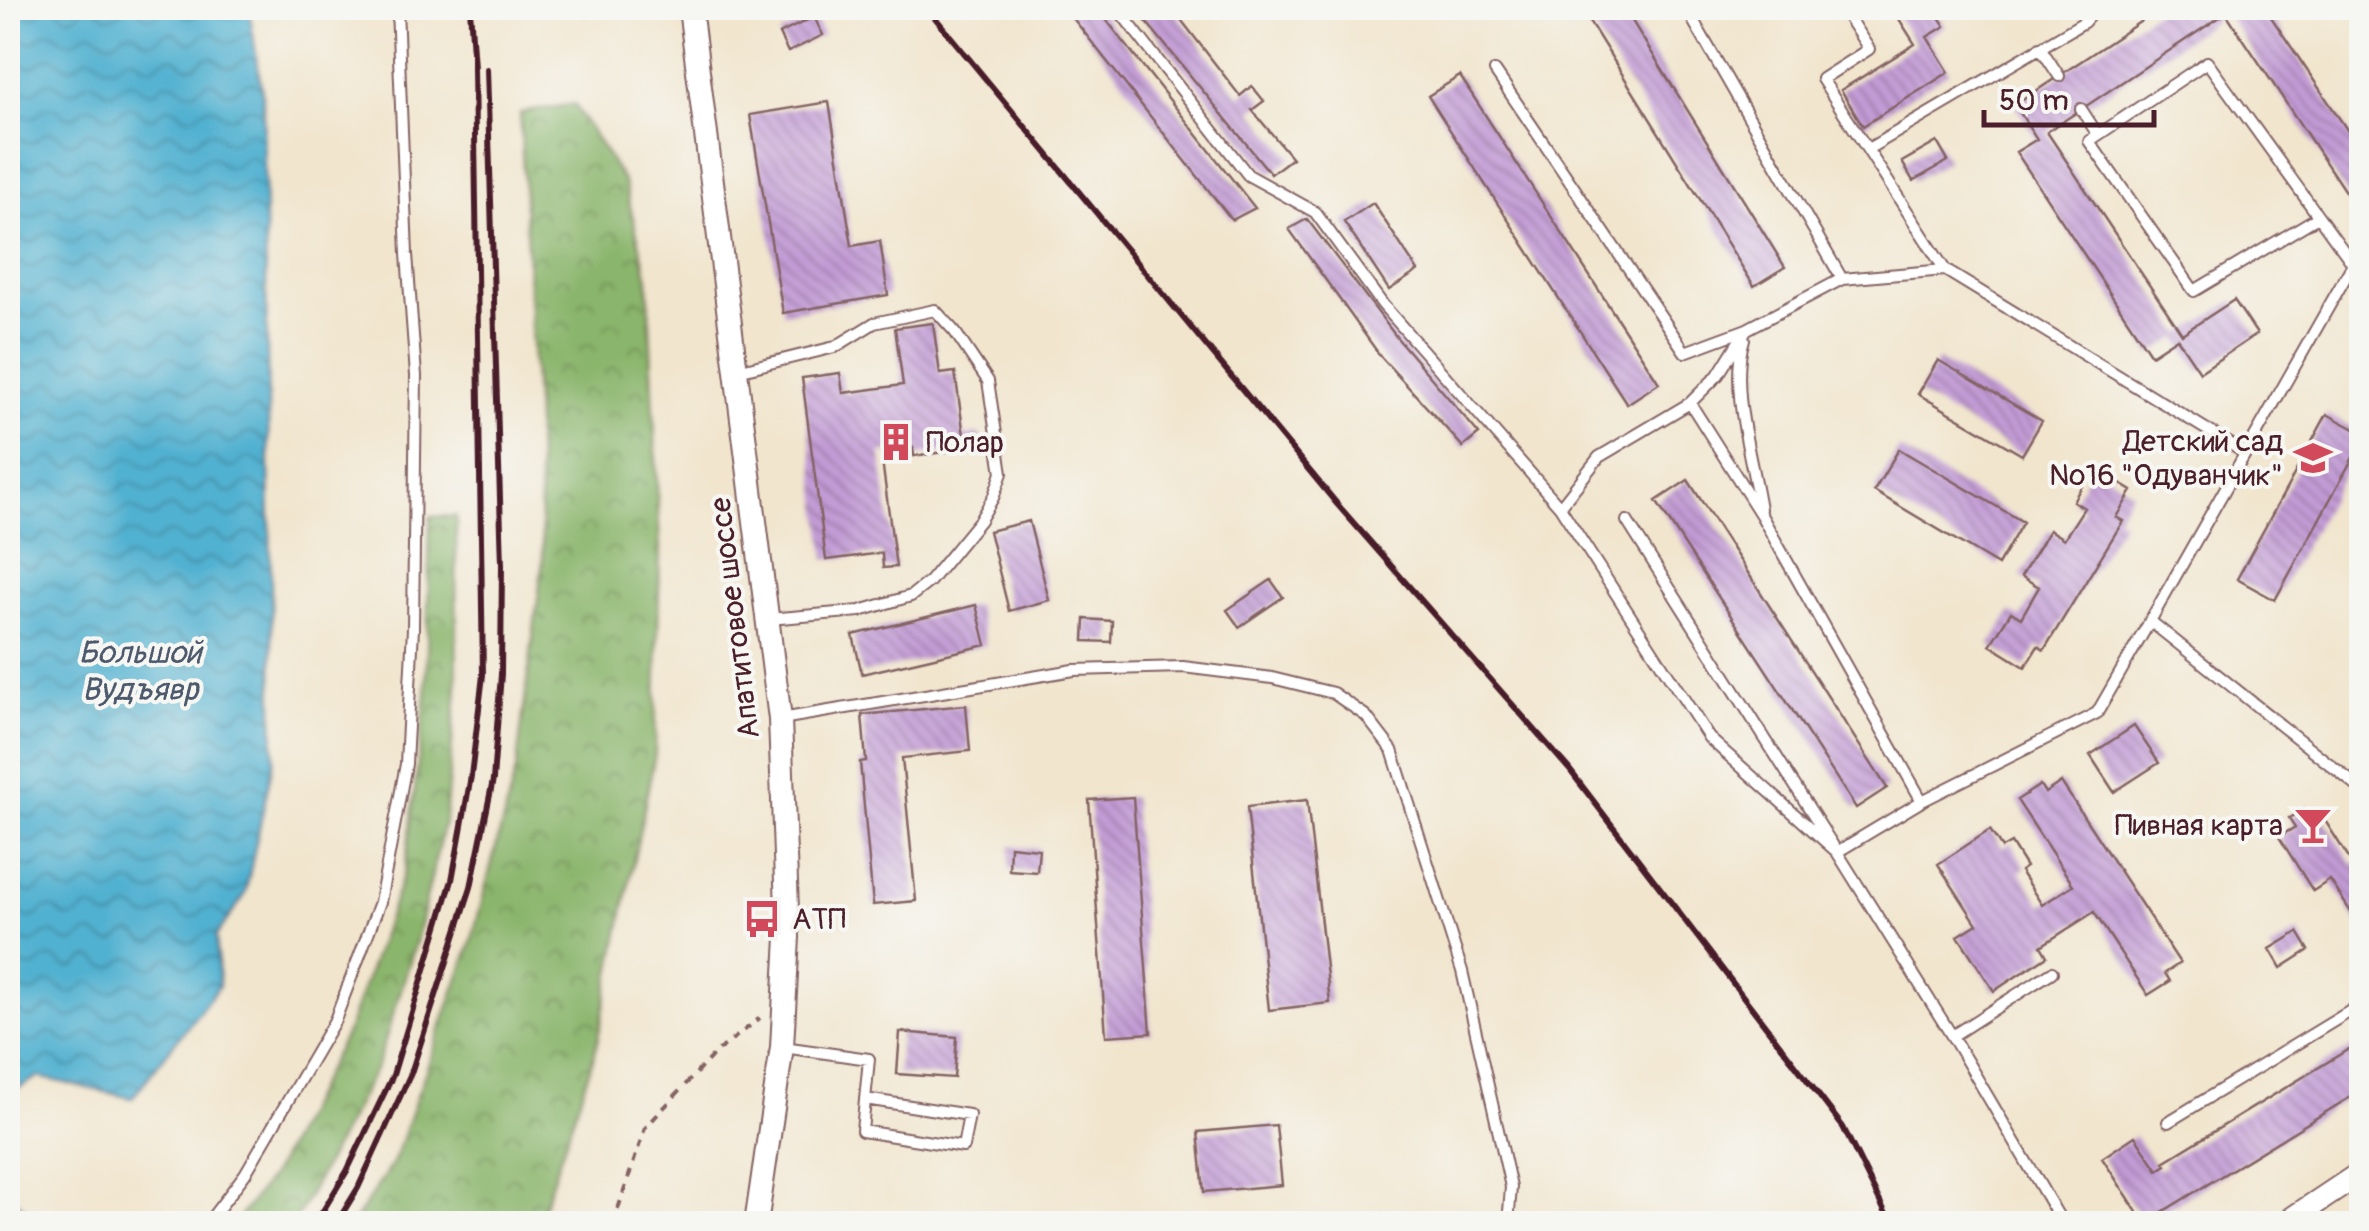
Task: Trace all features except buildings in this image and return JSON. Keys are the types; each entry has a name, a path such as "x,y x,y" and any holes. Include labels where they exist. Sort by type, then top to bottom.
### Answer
{"street":[{"name":"Апатитовое шоссе","path":"690,8 780,719 788,936 782,1047 756,1224"},
{"path":"2284,1224 2362,1172"}],"lane":[{"path":"207,1224 246,1174 335,1020 380,902 406,764 414,628 416,376 397,8"},
{"path":"1117,8 1248,175 1315,212 1383,305 1560,508 1709,738 1837,852"},
{"path":"1686,8 1842,279"},
{"path":"1842,8 1869,49 1822,79 1945,270 2246,452"},
{"path":"1868,149 2084,22 2096,8"},
{"path":"2040,47 2059,76"},
{"path":"1837,852 1922,801 2098,713 2352,264 2207,62 2089,141 2194,291 2318,217"},
{"path":"1494,70 1685,352 1747,329 1842,279 1945,270"},
{"path":"2081,109 2098,135"},
{"path":"737,371 836,347 874,322 935,310 988,380 1002,473 980,520 930,581 912,596 860,611 768,619"},
{"path":"1560,508 1599,458 1690,403 1718,376 1747,329"},
{"path":"1747,329 1738,360 1739,384 1761,515"},
{"path":"1690,403 1761,515 1922,801"},
{"path":"1627,521 1952,1036 2062,1224"},
{"path":"2150,621 2362,790"},
{"path":"780,719 1074,670 1183,666 1272,678 1332,693 1366,716 1392,750 1462,971 1511,1187 1508,1224"},
{"path":"1952,1036 2052,972"},
{"path":"2168,1122 2362,1004"},
{"path":"782,1047 869,1060 865,1099 862,1131 963,1146 970,1115 865,1099"}],"path":[{"path":"613,1224 644,1128 714,1054 784,1000"}],"green space":[{"path":"574,104 624,182 648,278 660,550 655,754 595,1053 538,1223 353,1223 394,1161 471,943 516,770 543,559 520,113"},
{"path":"456,516 457,691 445,819 416,942 377,1066 294,1223 235,1223 273,1173 349,1027 405,870 426,695 430,517"}],"water":[{"name":"Большой Вудъявр","path":"8,8 249,8 263,98 274,758 245,895 216,936 219,986 132,1098 38,1077 8,1094"},
{"path":"8,1193 40,1223 8,1223"}],"railway":[{"path":"315,1224 347,1171 393,1075 452,880 471,776 483,675 470,8"},
{"path":"927,8 1337,504 1569,769 1843,1127 1891,1224"},
{"path":"336,1224 358,1188 411,1073 471,887 493,780 501,674 502,565 487,69"}],"place":[{"name":"Полар","path":"896,442"},
{"name":"Детский сад №16 \"Одуванчик\"","path":"2313,458"},
{"name":"Пивная карта","path":"2313,825"},
{"name":"АТП","path":"762,919"}]}
